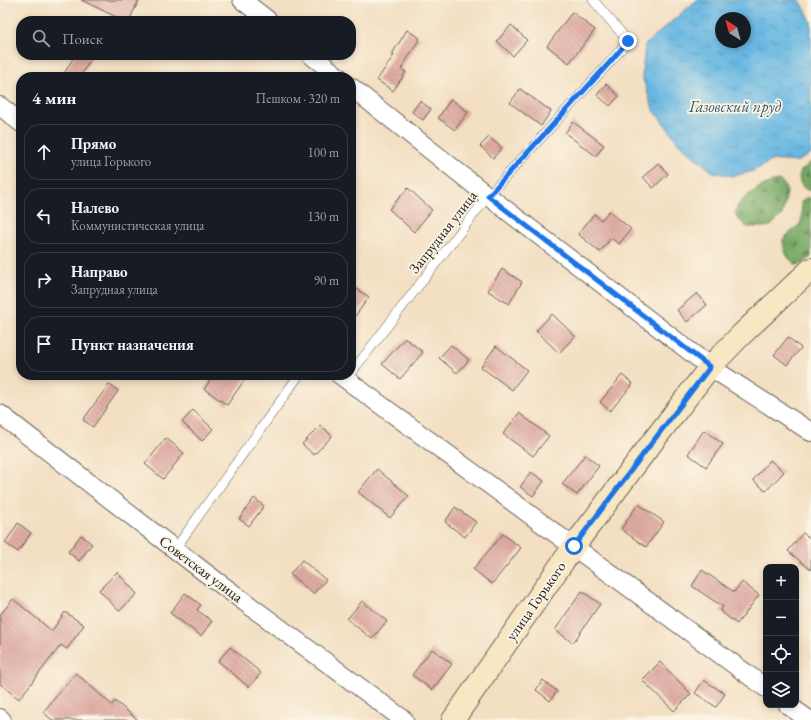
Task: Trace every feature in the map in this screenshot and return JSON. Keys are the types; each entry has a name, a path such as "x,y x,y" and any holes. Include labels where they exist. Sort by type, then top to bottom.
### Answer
{"street":[{"path":"242,0 263,16"},
{"path":"317,60 333,72"},
{"path":"356,91 488,196 710,367 811,432"},
{"path":"0,106 16,119"},
{"name":"улица Горького","path":"453,720 574,546 710,367 811,268"},
{"path":"352,380 763,686"},
{"name":"Советская улица","path":"0,414 209,576 404,720"},
{"path":"792,708 809,720"}],"lane":[{"name":"Запрудная улица","path":"356,365 488,196 628,41 593,0"},
{"path":"175,549 295,380"}],"green space":[{"path":"811,162 811,191 805,189 801,184 799,177 801,171"},
{"path":"779,180 784,184 787,192 782,215 771,226 747,227 736,217 737,207 744,198 755,190"},
{"path":"807,197 811,199 811,257 804,263 797,265 786,254 783,239 800,224 802,217 801,202"}],"water":[{"name":"Газовский пруд","path":"697,0 800,0 811,21 811,154 796,162 773,160 753,171 733,176 713,172 680,145 653,109 642,76 645,45"}],"building":[{"path":"81,0 139,0 131,16 115,16"},
{"path":"572,12 595,30 569,63 547,46"},
{"path":"511,25 527,40 513,56 497,41"},
{"path":"407,30 420,38 401,69 406,72 393,91 377,80 394,55 392,54"},
{"path":"72,60 90,60 83,72 65,72"},
{"path":"606,84 619,96 610,106 597,95"},
{"path":"520,89 551,111 541,126 510,103"},
{"path":"451,99 468,112 455,130 438,118"},
{"path":"420,101 431,109 423,120 412,112"},
{"path":"573,122 604,145 596,156 565,133"},
{"path":"489,137 502,148 493,158 480,146"},
{"path":"658,163 668,174 653,188 643,177"},
{"path":"408,188 432,210 414,232 389,209"},
{"path":"609,211 631,229 619,244 611,238 600,252 578,234 594,214 601,220"},
{"path":"502,269 522,282 509,304 488,291"},
{"path":"356,288 369,297 356,315"},
{"path":"697,293 707,305 687,322 677,310"},
{"path":"552,314 575,336 559,353 536,331"},
{"path":"788,337 801,348 787,365 774,355"},
{"path":"405,338 423,352 400,379 382,364"},
{"path":"451,345 469,360 457,373 439,358"},
{"path":"496,346 527,370 512,390 481,367"},
{"path":"622,375 633,384 610,411 600,402"},
{"path":"210,380 244,380 227,405 204,389"},
{"path":"109,384 118,391 93,427 83,420"},
{"path":"193,410 213,429 202,441 182,422"},
{"path":"519,413 549,436 533,456 503,434"},
{"path":"321,425 332,436 314,455 302,444"},
{"path":"704,430 723,444 706,467 688,454"},
{"path":"166,438 184,453 163,479 145,464"},
{"path":"585,455 599,466 577,495 562,484"},
{"path":"770,460 784,472 766,491 753,480"},
{"path":"377,469 409,496 390,518 358,492"},
{"path":"531,472 544,481 533,496 520,487"},
{"path":"254,498 264,506 249,526 239,519"},
{"path":"638,504 664,522 646,547 621,529"},
{"path":"455,507 476,522 465,537 445,522"},
{"path":"18,523 31,533 18,552 5,543"},
{"path":"803,533 811,539 811,570 788,551"},
{"path":"503,534 521,548 492,584 473,569"},
{"path":"81,535 92,544 79,561 68,552"},
{"path":"302,560 326,580 313,594 290,574"},
{"path":"702,570 734,592 742,582 759,595 737,624 720,611 723,607 692,586"},
{"path":"117,572 137,594 119,611 99,590"},
{"path":"582,591 600,604 573,643 555,630"},
{"path":"185,593 201,605 197,610 212,621 201,636 170,613"},
{"path":"13,599 52,631 65,612 84,625 67,649 61,645 19,699 0,684 0,615"},
{"path":"362,601 387,621 372,639 347,619"},
{"path":"230,647 261,673 249,687 218,661"},
{"path":"432,649 452,664 432,690 412,675"},
{"path":"660,662 691,694 674,711 642,680"},
{"path":"76,673 112,705 115,701 138,720 52,720 43,712"},
{"path":"543,680 557,691 550,701 536,690"},
{"path":"704,680 725,694 716,707 695,693"}],"route":[{"path":"574,546 710,367 488,196 628,41"}]}
